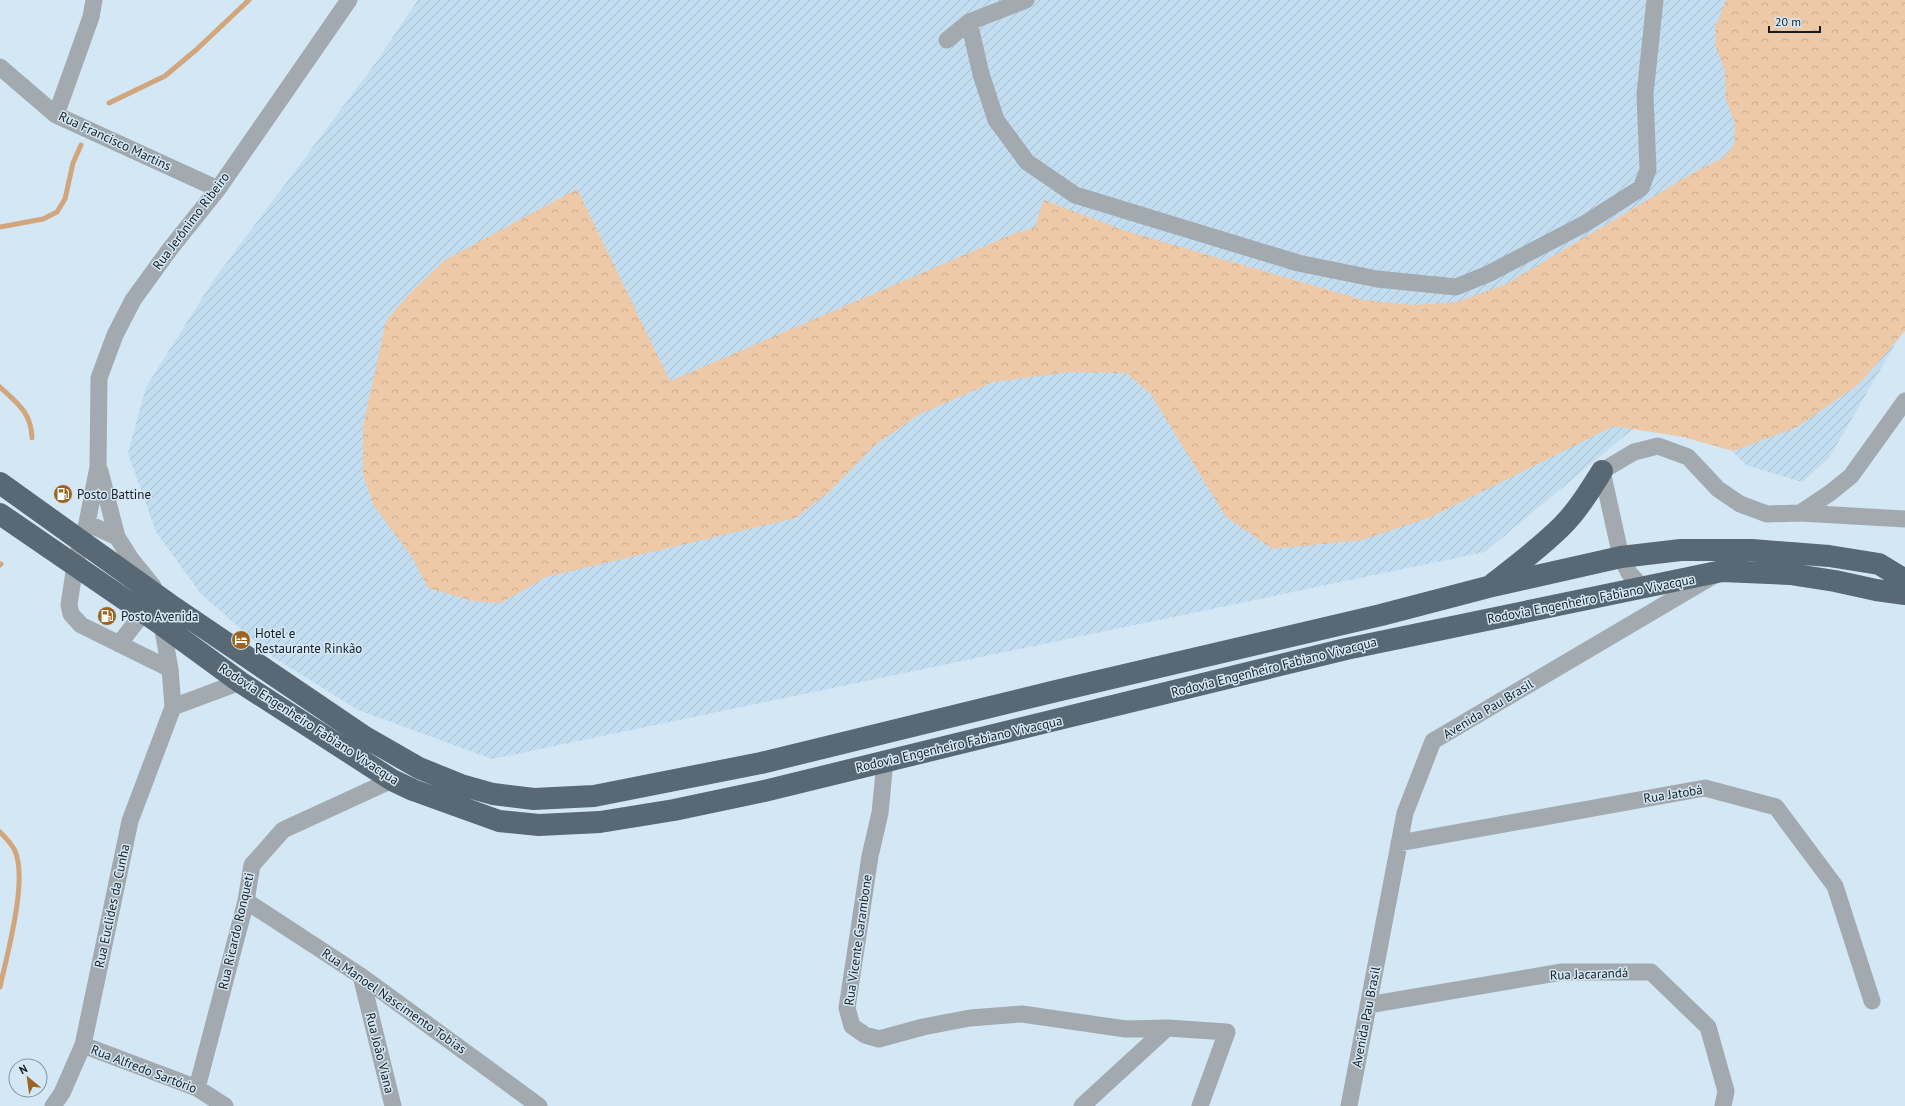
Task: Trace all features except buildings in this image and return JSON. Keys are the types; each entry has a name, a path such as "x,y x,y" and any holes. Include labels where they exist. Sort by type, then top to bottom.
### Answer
{"highway":[{"path":"1488,587 1542,546 1563,525 1583,500 1602,471"},
{"name":"Rodovia Engenheiro Fabiano Vivacqua","path":"0,483 84,532 169,604 365,737 418,768 462,785 493,794 534,799 594,796 761,764 1052,692 1381,615 1488,587 1621,557 1681,550 1752,550 1829,556 1879,564 1905,580"},
{"name":"Rodovia Engenheiro Fabiano Vivacqua","path":"0,514 144,612 240,682 392,780 413,790 499,821 539,825 600,822 674,810 764,791 1346,649 1722,571 1790,574 1905,594"},
{"path":"1346,649 1381,615"},
{"path":"1052,692 1058,720"},
{"path":"761,764 764,791"}],"street":[{"path":"56,115 90,17 94,0"},
{"name":"Rua Jerônimo Ribeiro","path":"98,467 99,378 115,335 133,300 170,249 218,188 349,0"},
{"path":"946,40 969,22 1026,0"},
{"path":"969,22 981,74 996,120 1027,162 1075,195 1298,263 1377,280 1456,287 1488,274 1586,223 1641,188 1648,170 1645,94 1655,0"},
{"name":"Rua Francisco Martins","path":"0,67 56,115 218,188"},
{"path":"1800,513 1830,493 1851,476 1905,401"},
{"path":"1642,587 1628,573 1621,557 1602,471 1634,452 1658,446 1688,457 1718,489 1740,504 1767,514 1800,513 1905,519"},
{"path":"98,467 84,532 75,565 69,605 71,614 81,625 170,668"},
{"path":"98,467 117,537 131,559 169,604"},
{"path":"84,532 117,537"},
{"name":"Avenida Pau Brasil","path":"1349,1106 1405,813 1434,741 1722,571"},
{"path":"119,644 144,612"},
{"name":"Rua Euclides da Cunha","path":"53,1106 62,1093 82,1045 130,821 173,707 170,668 162,625"},
{"path":"173,707 240,682"},
{"name":"Rua Vicente Garambone","path":"885,762 880,813 870,856 847,1008 852,1026 865,1035 879,1039 924,1027 970,1018 1022,1014 1126,1029 1167,1028 1227,1032 1200,1106"},
{"name":"Rua Ricardo Ronqueti","path":"197,1088 246,901 252,865 283,830 392,780"},
{"name":"Rua Jatobá","path":"1400,843 1705,788 1776,807 1835,886 1872,1001"},
{"name":"Rua Manoel Nascimento Tobias","path":"246,901 361,976 539,1106"},
{"name":"Rua Jacarandá","path":"1368,1005 1562,972 1651,972 1708,1027 1726,1091 1721,1106"},
{"name":"Rua João Viana","path":"361,976 393,1106"},
{"path":"1082,1106 1167,1028"},
{"name":"Rua Alfredo Sartório","path":"82,1045 197,1088 225,1106"},
{"path":"516,1088 518,1106"}],"shaded area":[{"path":"418,0 1905,0 1905,327 1829,458 1802,482 1746,465 1705,425 1634,428 1485,552 492,759 358,710 273,657 201,594 156,532 128,453 146,387 213,281 374,65"}],"green space":[{"path":"1726,0 1905,0 1905,331 1859,384 1797,427 1733,451 1683,437 1614,426 1431,517 1362,540 1273,549 1226,517 1150,393 1126,373 1069,372 993,382 918,415 874,446 831,490 796,518 546,577 501,603 473,601 428,588 412,557 374,506 363,475 363,426 386,321 410,293 445,260 577,189 670,381 1013,234 1034,228 1044,200 1126,231 1363,300 1412,305 1457,302 1506,284 1698,170 1723,158 1734,145 1735,123 1726,99 1725,71 1716,47 1715,28"}],"waterway":[{"path":"109,103 165,76 196,50 249,0"},
{"path":"0,227 43,219 57,212 65,199 73,163 81,145"},
{"path":"0,387 18,404 26,415 29,421 32,438"},
{"path":"0,832 11,843 15,851 19,880 15,918 0,987"}],"place":[{"name":"Posto Battine","path":"63,494"},
{"name":"Posto Avenida","path":"107,616"},
{"name":"Hotel e Restaurante Rinkão","path":"241,640"}]}
